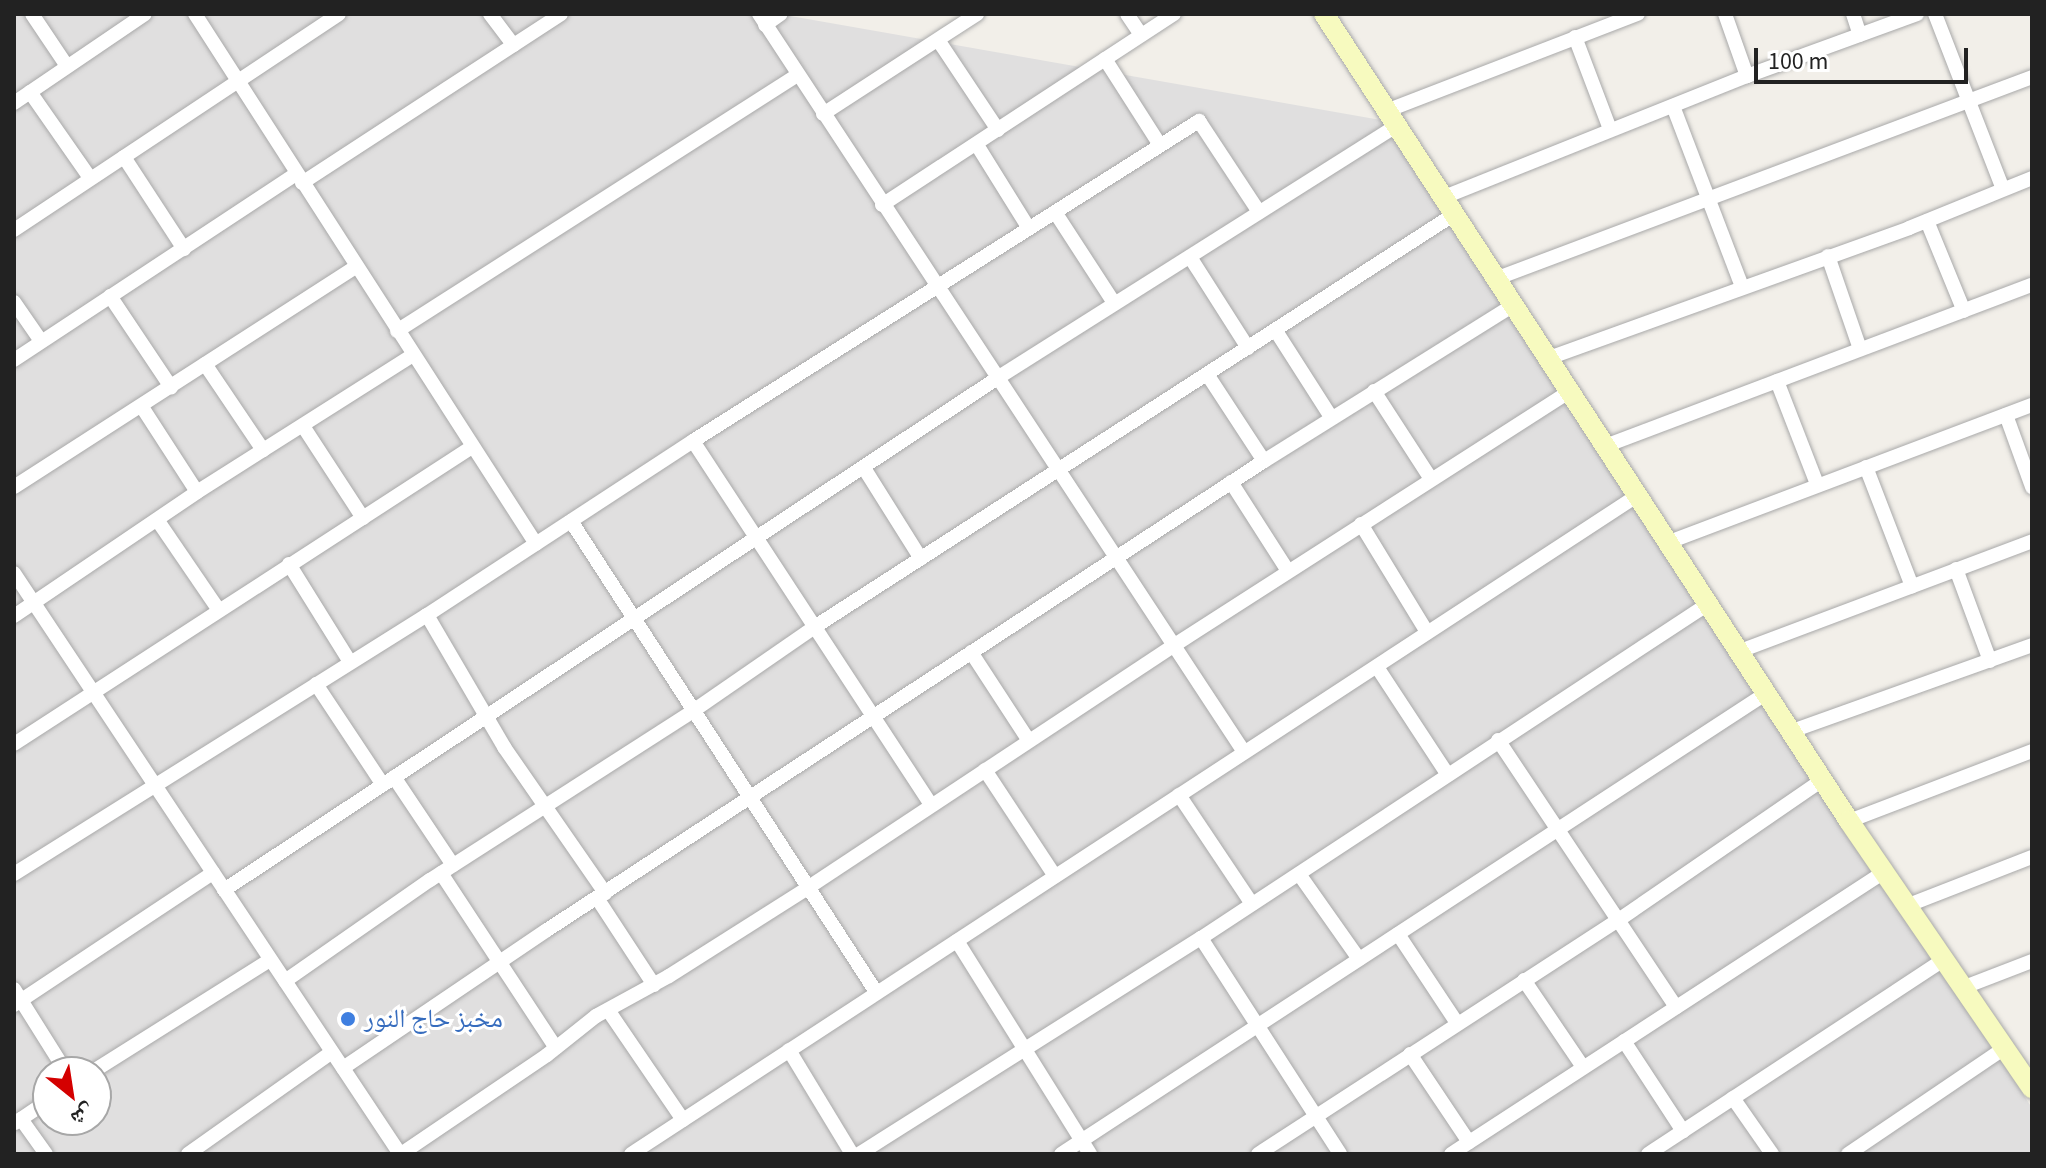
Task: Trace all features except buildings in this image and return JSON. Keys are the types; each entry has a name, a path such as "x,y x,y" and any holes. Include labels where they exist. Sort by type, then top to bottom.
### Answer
{"street":[{"path":"32,14 67,66"},
{"path":"14,103 145,14"},
{"path":"195,14 536,544"},
{"path":"16,225 239,81 320,19 339,14"},
{"path":"490,14 513,45"},
{"path":"14,360 184,249 561,14"},
{"path":"781,14 762,19 1244,752"},
{"path":"1127,14 1141,35"},
{"path":"882,205 1174,14"},
{"path":"1324,14 1546,359 1768,692 1849,821 2003,1049 2025,1065 2032,1088"},
{"path":"224,890 999,377 1259,212 1391,118 1575,37 1638,14"},
{"path":"1725,14 1747,76"},
{"path":"1853,14 1860,35"},
{"path":"285,981 447,869 693,711 816,626 1276,331 1448,207 1610,129 1917,14"},
{"path":"1935,14 2003,189"},
{"path":"823,114 974,15"},
{"path":"1575,37 1610,129"},
{"path":"938,40 998,130"},
{"path":"1105,59 1160,145"},
{"path":"397,331 798,75"},
{"path":"1495,279 1706,197 2032,77"},
{"path":"30,92 90,178"},
{"path":"1673,106 1742,287"},
{"path":"14,874 427,615 693,441 1199,121 1259,212"},
{"path":"977,145 1028,227"},
{"path":"124,157 184,249"},
{"path":"1546,359 1927,221 2032,178"},
{"path":"1055,212 1114,303"},
{"path":"1927,221 1964,311"},
{"path":"1828,256 1860,349"},
{"path":"1190,257 1248,348"},
{"path":"14,487 356,267"},
{"path":"1605,446 2032,285"},
{"path":"110,296 171,387"},
{"path":"14,302 41,341"},
{"path":"343,1068 1231,482 1512,306"},
{"path":"1276,331 1331,417"},
{"path":"14,616 197,492 413,355"},
{"path":"205,364 263,450"},
{"path":"1207,374 1264,461"},
{"path":"1777,381 1817,484"},
{"path":"1374,391 1431,479"},
{"path":"14,573 401,1154 608,1010 654,985 809,887 1288,571 1569,392"},
{"path":"1669,542 2032,405"},
{"path":"142,407 197,492"},
{"path":"2006,415 2032,487"},
{"path":"303,426 363,518"},
{"path":"693,441 931,805"},
{"path":"14,744 472,447"},
{"path":"1866,467 1912,586"},
{"path":"864,468 921,559"},
{"path":"1231,482 1288,571"},
{"path":"632,1154 1638,495"},
{"path":"158,521 218,609"},
{"path":"571,521 876,992"},
{"path":"1361,524 1427,632"},
{"path":"1740,651 2032,541"},
{"path":"289,564 350,662"},
{"path":"1956,569 1990,661"},
{"path":"859,1154 1201,938 1708,604"},
{"path":"427,615 487,718 546,805 654,985"},
{"path":"1792,731 2032,645"},
{"path":"971,652 1029,741"},
{"path":"1377,667 1448,775"},
{"path":"316,684 388,781 447,869 500,962 556,1048"},
{"path":"1061,1154 1768,692"},
{"path":"1498,740 1676,1007"},
{"path":"1849,821 2032,751"},
{"path":"985,770 1055,876"},
{"path":"1258,1154 1620,919 1822,780"},
{"path":"1179,795 1252,904"},
{"path":"1906,906 2032,857"},
{"path":"1451,1154 1884,872"},
{"path":"55,1056 16,998 213,873"},
{"path":"1299,874 1359,959"},
{"path":"1398,934 1457,1023"},
{"path":"1201,938 1340,1154"},
{"path":"957,941 1090,1154"},
{"path":"112,1059 270,960"},
{"path":"1648,1154 1943,960"},
{"path":"1962,988 2032,961"},
{"path":"1524,980 1583,1067"},
{"path":"608,1010 683,1120"},
{"path":"1624,1041 1683,1131"},
{"path":"1858,1151 2003,1049"},
{"path":"789,1050 852,1154"},
{"path":"192,1153 332,1052"},
{"path":"1410,1054 1469,1142"},
{"path":"1733,1098 1772,1154"},
{"path":"18,1122 46,1154"}],"shaded area":[{"path":"14,14 779,14 1392,122 2032,1108 2032,1154 14,1154"}],"place":[{"name":"مخبز حاج النور","path":"348,1019"}]}
